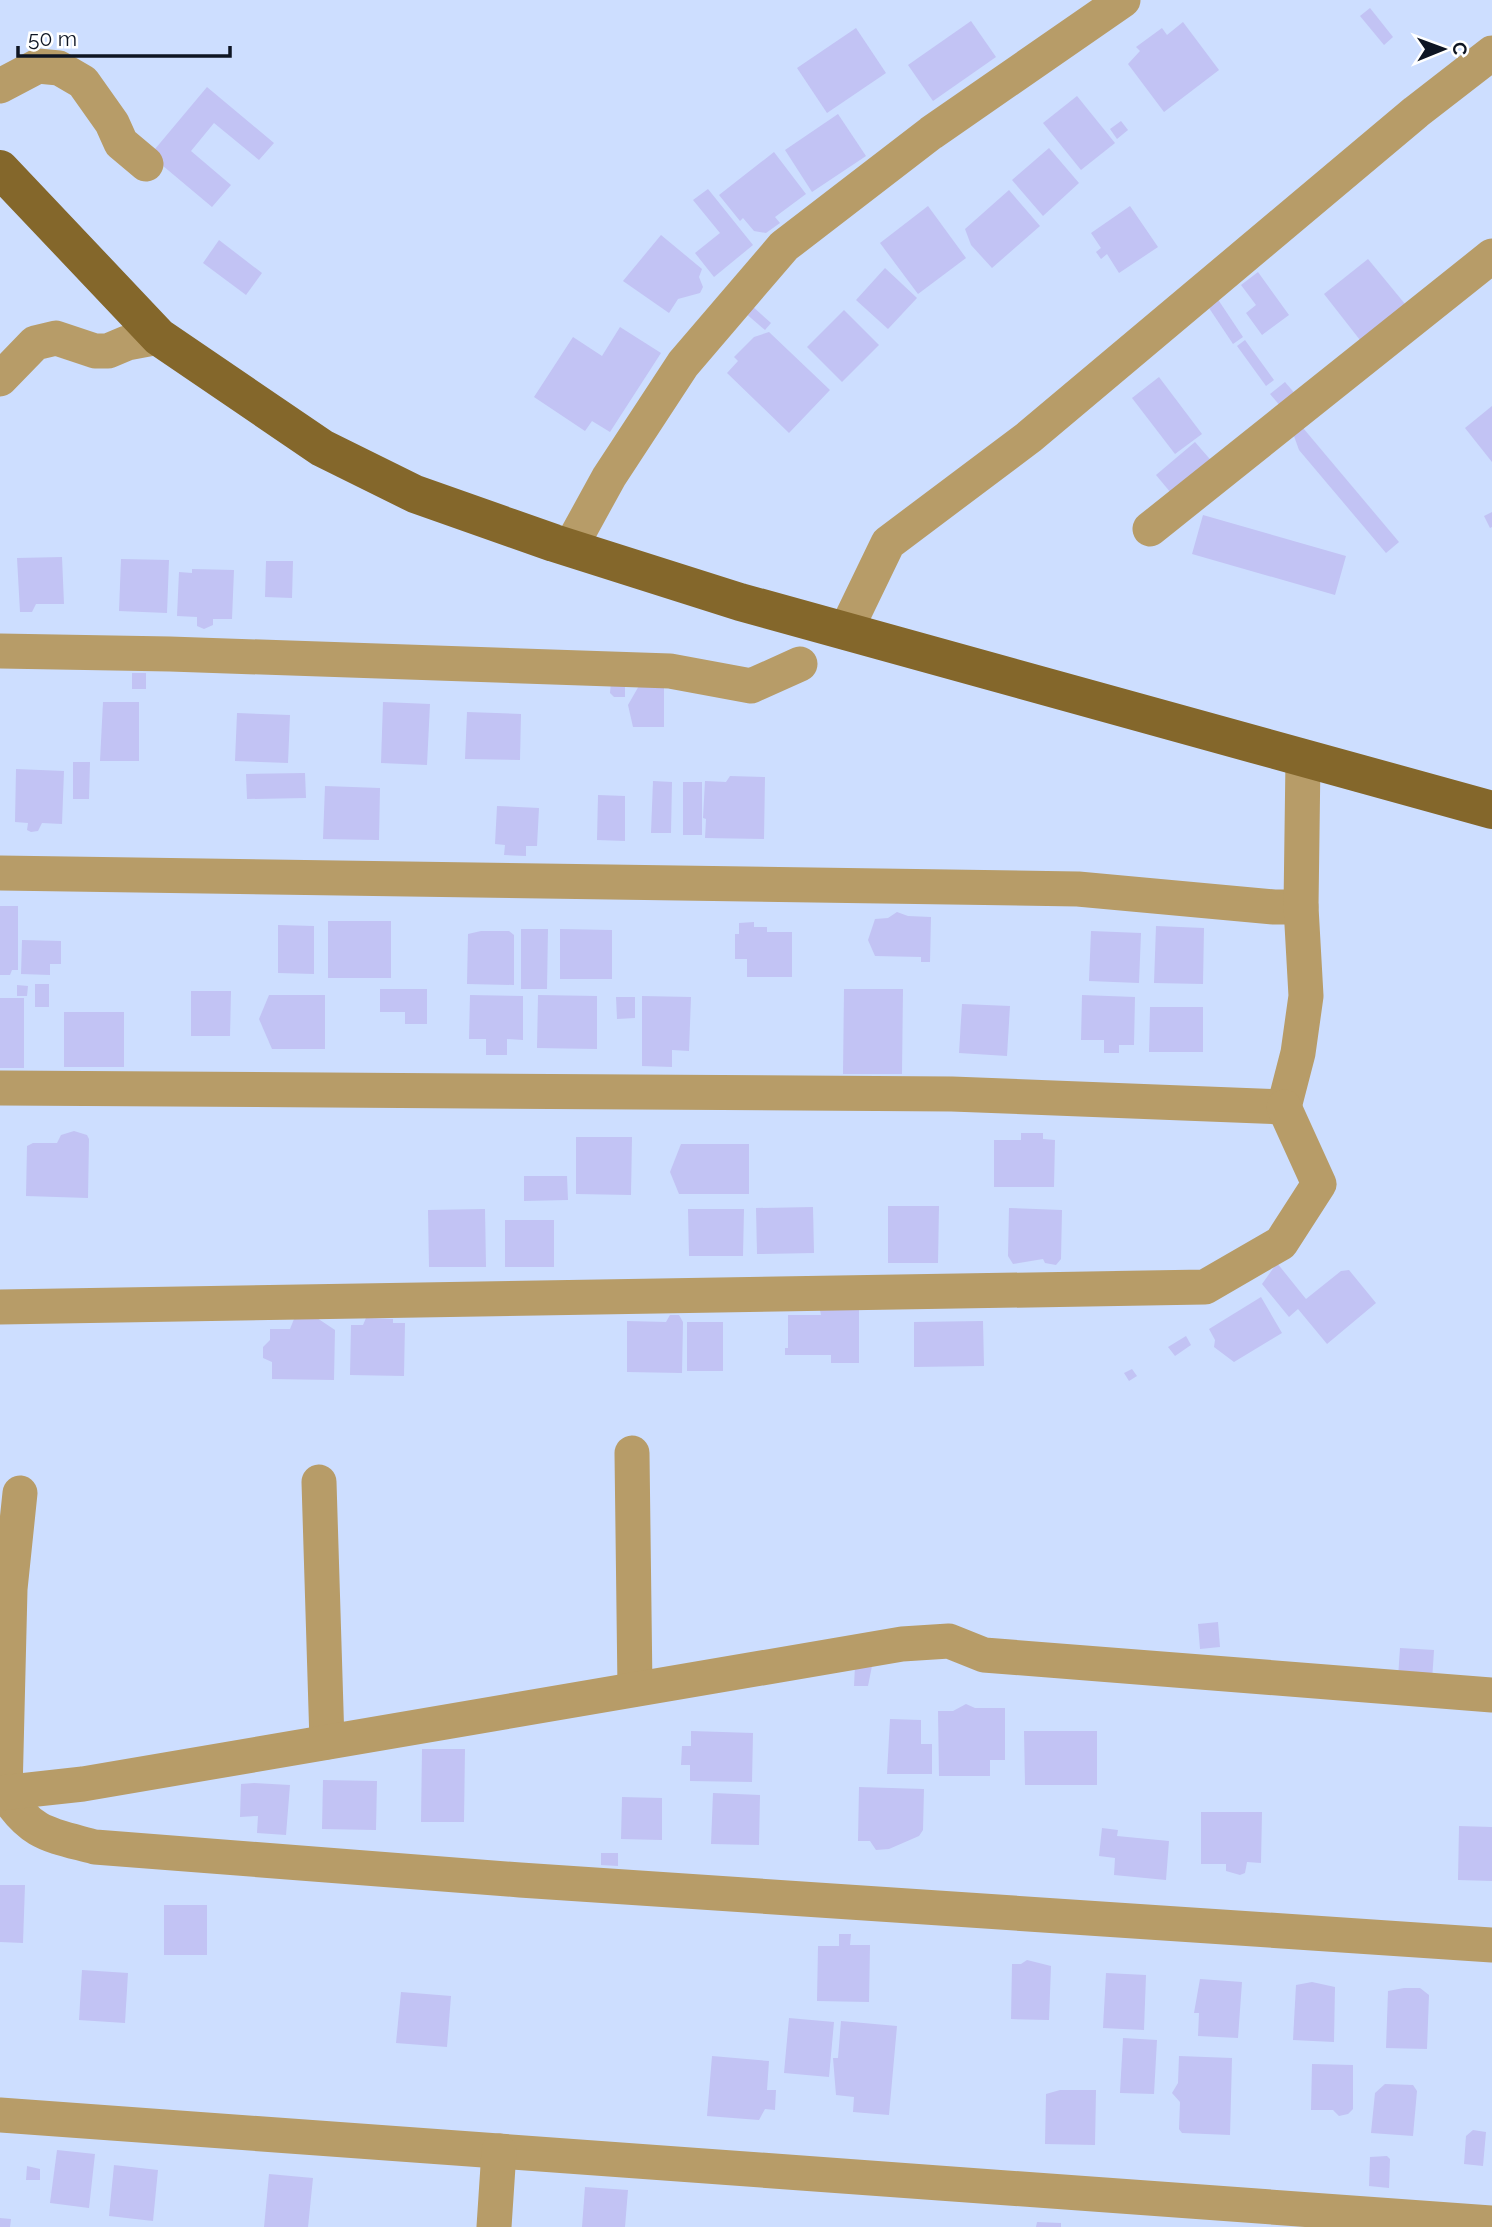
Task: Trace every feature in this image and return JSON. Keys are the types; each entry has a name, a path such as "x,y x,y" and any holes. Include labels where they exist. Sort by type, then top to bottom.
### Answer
{"main road":[{"path":"0,169 159,337 322,448 415,494 570,548 845,632 1492,810"}],"street":[{"path":"570,548 609,477 682,365 784,246 931,133 1123,0"},
{"path":"845,632 888,543 1029,437 1416,111 1492,53"},
{"path":"0,86 38,66 58,68 83,82 112,123 121,143 146,164"},
{"path":"1150,529 1492,256"},
{"path":"0,379 35,343 56,338 95,351 108,351 127,343 159,337"},
{"path":"0,651 670,671 751,686 800,664"},
{"path":"0,1307 1206,1287 1281,1243 1319,1184 1284,1107 1298,1053 1306,996 1301,907 1303,759"},
{"path":"0,873 1078,889 1301,907"},
{"path":"0,1088 952,1094 1284,1107"},
{"path":"632,1453 635,1689"},
{"path":"319,1482 327,1742"},
{"path":"20,1493 10,1589 3,1793 20,1815 44,1834 95,1847 520,1880 1492,1945"},
{"path":"3,1793 83,1784 902,1644 950,1641 984,1655 1492,1695"},
{"path":"0,2115 1492,2222"},
{"path":"494,2227 499,2151"}],"building":[{"path":"1370,8 1393,37 1384,45 1360,16"},
{"path":"971,21 996,57 933,101 908,65"},
{"path":"1183,22 1219,70 1164,112 1128,64 1140,51 1136,47 1162,28 1167,35"},
{"path":"856,28 886,73 827,113 797,68"},
{"path":"207,87 274,143 259,160 214,123 191,151 231,185 212,207 150,155"},
{"path":"1077,96 1115,143 1081,170 1043,123"},
{"path":"838,114 866,156 812,192 785,150"},
{"path":"1121,121 1128,130 1117,139 1110,129"},
{"path":"1049,148 1079,183 1043,216 1012,180"},
{"path":"774,152 806,194 775,217 780,223 766,233 754,231 743,218 740,221 719,195"},
{"path":"708,189 753,245 714,277 695,253 720,233 693,200"},
{"path":"1009,190 1040,226 992,268 971,245 965,229"},
{"path":"928,206 966,258 918,294 880,243"},
{"path":"1130,206 1158,247 1119,273 1107,254 1101,259 1096,252 1101,248 1091,233"},
{"path":"661,235 702,269 699,277 703,287 700,293 678,299 669,313 623,281"},
{"path":"219,240 262,273 246,295 203,263"},
{"path":"1368,259 1405,304 1360,340 1324,294"},
{"path":"885,268 917,298 888,329 856,300"},
{"path":"1258,272 1289,315 1262,335 1246,313 1256,305 1241,285"},
{"path":"1217,298 1243,337 1233,344 1207,305"},
{"path":"751,305 771,323 765,330 744,312"},
{"path":"844,310 879,345 842,382 807,347"},
{"path":"620,327 661,353 610,432 592,421 585,431 534,397 573,337 602,356"},
{"path":"769,332 830,390 789,433 727,373 738,361 734,357 754,337"},
{"path":"1245,340 1274,380 1266,386 1237,346"},
{"path":"1159,377 1202,434 1175,454 1132,398"},
{"path":"1285,382 1297,396 1282,408 1270,394"},
{"path":"1492,406 1492,462 1465,428"},
{"path":"1298,422 1399,542 1386,553 1299,450 1290,425"},
{"path":"1195,442 1215,465 1176,499 1156,475"},
{"path":"1492,512 1492,527 1490,528 1484,516"},
{"path":"1203,515 1346,556 1335,595 1192,554"},
{"path":"62,557 64,604 36,604 32,612 20,612 17,558"},
{"path":"121,559 169,560 167,613 119,611"},
{"path":"266,561 293,561 292,598 265,597"},
{"path":"192,569 234,570 232,619 213,619 213,625 204,629 197,626 197,617 177,616 179,572 192,573"},
{"path":"132,673 146,673 146,689 132,689"},
{"path":"611,681 625,681 625,697 614,697 610,693"},
{"path":"640,684 664,685 664,727 633,727 628,705"},
{"path":"103,702 139,702 139,761 100,761"},
{"path":"383,702 430,704 427,765 381,763"},
{"path":"467,712 521,714 520,760 465,759"},
{"path":"237,713 290,715 288,763 235,761"},
{"path":"73,762 90,762 89,799 73,799"},
{"path":"16,769 64,771 62,824 42,823 38,831 31,832 27,830 28,823 15,822"},
{"path":"305,773 306,798 247,799 246,774"},
{"path":"730,776 765,777 764,839 705,838 705,781 726,782"},
{"path":"653,781 672,782 671,833 651,833"},
{"path":"683,782 702,782 702,835 683,835"},
{"path":"325,786 380,788 379,840 323,839"},
{"path":"598,795 625,796 625,841 597,840"},
{"path":"497,806 539,808 537,846 526,846 526,856 504,855 505,845 495,844"},
{"path":"0,906 18,906 18,970 12,970 10,975 0,975"},
{"path":"897,912 908,916 931,917 930,962 921,962 921,957 875,956 868,940 875,919 888,918"},
{"path":"328,921 391,921 391,978 328,978"},
{"path":"754,922 754,927 767,927 767,932 792,932 792,977 747,977 747,959 735,959 735,934 739,934 739,923"},
{"path":"278,925 314,926 314,974 278,973"},
{"path":"1156,926 1204,928 1203,984 1154,983"},
{"path":"521,929 548,929 547,989 521,989"},
{"path":"560,929 612,930 612,979 560,979"},
{"path":"509,931 514,935 514,985 467,984 468,934"},
{"path":"1091,931 1141,933 1139,983 1089,981"},
{"path":"22,940 61,941 61,964 50,964 50,975 21,974"},
{"path":"35,984 49,984 49,1007 35,1007"},
{"path":"17,985 28,986 27,996 17,996"},
{"path":"380,989 427,989 427,1024 405,1024 405,1012 380,1012"},
{"path":"844,989 903,989 902,1074 843,1074"},
{"path":"191,991 231,991 230,1036 191,1036"},
{"path":"269,995 325,995 325,1049 272,1049 259,1019"},
{"path":"470,995 523,996 523,1040 507,1039 507,1055 486,1055 486,1039 469,1039"},
{"path":"538,995 597,996 597,1049 537,1048"},
{"path":"1082,995 1135,997 1134,1045 1119,1045 1119,1053 1104,1053 1104,1040 1081,1040"},
{"path":"642,996 691,997 689,1051 672,1050 672,1067 642,1066"},
{"path":"616,997 635,997 635,1018 617,1019"},
{"path":"0,998 24,998 24,1068 0,1068"},
{"path":"962,1004 1010,1006 1007,1056 959,1053"},
{"path":"1150,1007 1203,1007 1203,1052 1149,1052"},
{"path":"64,1012 124,1012 124,1067 64,1067"},
{"path":"74,1131 87,1135 89,1139 88,1198 26,1196 27,1146 33,1143 57,1143 61,1135"},
{"path":"1021,1133 1043,1133 1043,1139 1055,1140 1054,1187 994,1187 994,1140 1021,1140"},
{"path":"576,1137 632,1137 631,1195 576,1194"},
{"path":"681,1144 749,1144 749,1194 679,1194 670,1172"},
{"path":"524,1176 567,1176 568,1200 524,1201"},
{"path":"888,1206 939,1206 938,1263 888,1263"},
{"path":"813,1207 814,1253 757,1254 756,1208"},
{"path":"1009,1208 1062,1210 1061,1259 1056,1265 1045,1263 1043,1259 1013,1264 1008,1256"},
{"path":"485,1209 486,1267 429,1267 428,1210"},
{"path":"688,1209 744,1209 743,1256 689,1256"},
{"path":"505,1220 554,1220 554,1267 505,1267"},
{"path":"1277,1263 1306,1299 1341,1271 1349,1270 1376,1303 1327,1344 1298,1309 1289,1317 1262,1284"},
{"path":"1261,1297 1282,1333 1234,1362 1214,1347 1215,1340 1209,1329"},
{"path":"820,1310 859,1310 859,1363 831,1363 831,1355 785,1355 785,1348 788,1348 788,1315 821,1315"},
{"path":"670,1315 679,1315 683,1322 682,1373 627,1372 627,1321 666,1322"},
{"path":"317,1318 335,1330 334,1380 272,1379 272,1362 263,1358 263,1347 270,1340 270,1329 290,1329 294,1319"},
{"path":"366,1318 393,1319 393,1323 405,1323 404,1376 350,1375 351,1325 363,1325"},
{"path":"983,1321 984,1366 914,1367 914,1322"},
{"path":"687,1322 723,1322 723,1371 687,1371"},
{"path":"1186,1336 1191,1345 1175,1356 1168,1347"},
{"path":"1132,1369 1137,1376 1129,1381 1124,1373"},
{"path":"1218,1622 1220,1647 1200,1649 1198,1624"},
{"path":"1400,1648 1434,1650 1432,1681 1398,1678"},
{"path":"855,1666 872,1666 868,1686 854,1686"},
{"path":"966,1704 975,1708 1005,1708 1005,1760 990,1760 990,1776 939,1776 938,1711 953,1711"},
{"path":"890,1719 921,1720 921,1744 932,1744 932,1774 887,1774"},
{"path":"691,1731 753,1733 752,1782 690,1781 690,1765 681,1765 682,1746 691,1746"},
{"path":"1024,1731 1097,1731 1097,1785 1025,1785"},
{"path":"422,1749 465,1749 464,1822 421,1822"},
{"path":"323,1780 377,1781 376,1830 322,1829"},
{"path":"241,1784 290,1785 286,1835 257,1833 258,1816 240,1817"},
{"path":"859,1787 924,1789 923,1830 919,1836 889,1849 876,1850 870,1841 858,1841"},
{"path":"713,1793 760,1795 759,1845 711,1844"},
{"path":"622,1797 662,1798 662,1840 621,1839"},
{"path":"1201,1812 1262,1812 1261,1863 1247,1862 1245,1873 1240,1875 1226,1871 1226,1864 1201,1864"},
{"path":"1459,1826 1492,1827 1492,1881 1458,1880"},
{"path":"1102,1828 1118,1830 1117,1836 1169,1841 1166,1880 1114,1875 1115,1858 1099,1856"},
{"path":"601,1853 618,1853 618,1866 601,1865"},
{"path":"0,1885 25,1885 23,1943 0,1942"},
{"path":"164,1905 207,1905 207,1955 164,1955"},
{"path":"839,1934 851,1934 850,1945 870,1945 869,2002 817,2001 818,1946 839,1946"},
{"path":"1027,1960 1051,1966 1049,2020 1011,2019 1012,1964 1021,1964"},
{"path":"82,1970 128,1973 125,2023 79,2020"},
{"path":"1106,1973 1146,1975 1144,2030 1103,2028"},
{"path":"1200,1979 1242,1982 1238,2038 1198,2036 1199,2013 1194,2013"},
{"path":"1312,1982 1335,1987 1334,2042 1293,2040 1296,1985"},
{"path":"1420,1988 1429,1995 1427,2049 1386,2048 1388,1991"},
{"path":"401,1992 451,1996 447,2047 396,2043"},
{"path":"789,2018 834,2022 829,2077 784,2073"},
{"path":"841,2021 897,2026 889,2115 853,2112 854,2097 836,2095 833,2058 838,2058"},
{"path":"1123,2038 1157,2040 1154,2094 1120,2093"},
{"path":"712,2056 769,2061 767,2090 776,2090 775,2110 765,2109 759,2120 707,2116"},
{"path":"1179,2056 1232,2058 1230,2135 1182,2133 1179,2129 1180,2102 1172,2093 1178,2083"},
{"path":"1312,2064 1353,2065 1353,2109 1348,2114 1339,2116 1333,2110 1311,2110"},
{"path":"1385,2084 1413,2085 1417,2091 1413,2136 1371,2133 1375,2093"},
{"path":"1060,2090 1096,2090 1095,2145 1045,2144 1046,2094"},
{"path":"1473,2130 1486,2132 1483,2166 1464,2164 1466,2136"},
{"path":"57,2150 95,2154 89,2208 50,2203"},
{"path":"1387,2156 1390,2159 1389,2188 1369,2186 1370,2157"},
{"path":"114,2165 158,2170 153,2221 109,2216"},
{"path":"27,2166 40,2169 40,2180 26,2180"},
{"path":"269,2174 313,2178 308,2227 264,2227"},
{"path":"585,2187 628,2190 625,2227 582,2227"},
{"path":"0,2218 11,2219 10,2227 0,2227"},
{"path":"1037,2222 1061,2223 1061,2227 1036,2227"}]}
